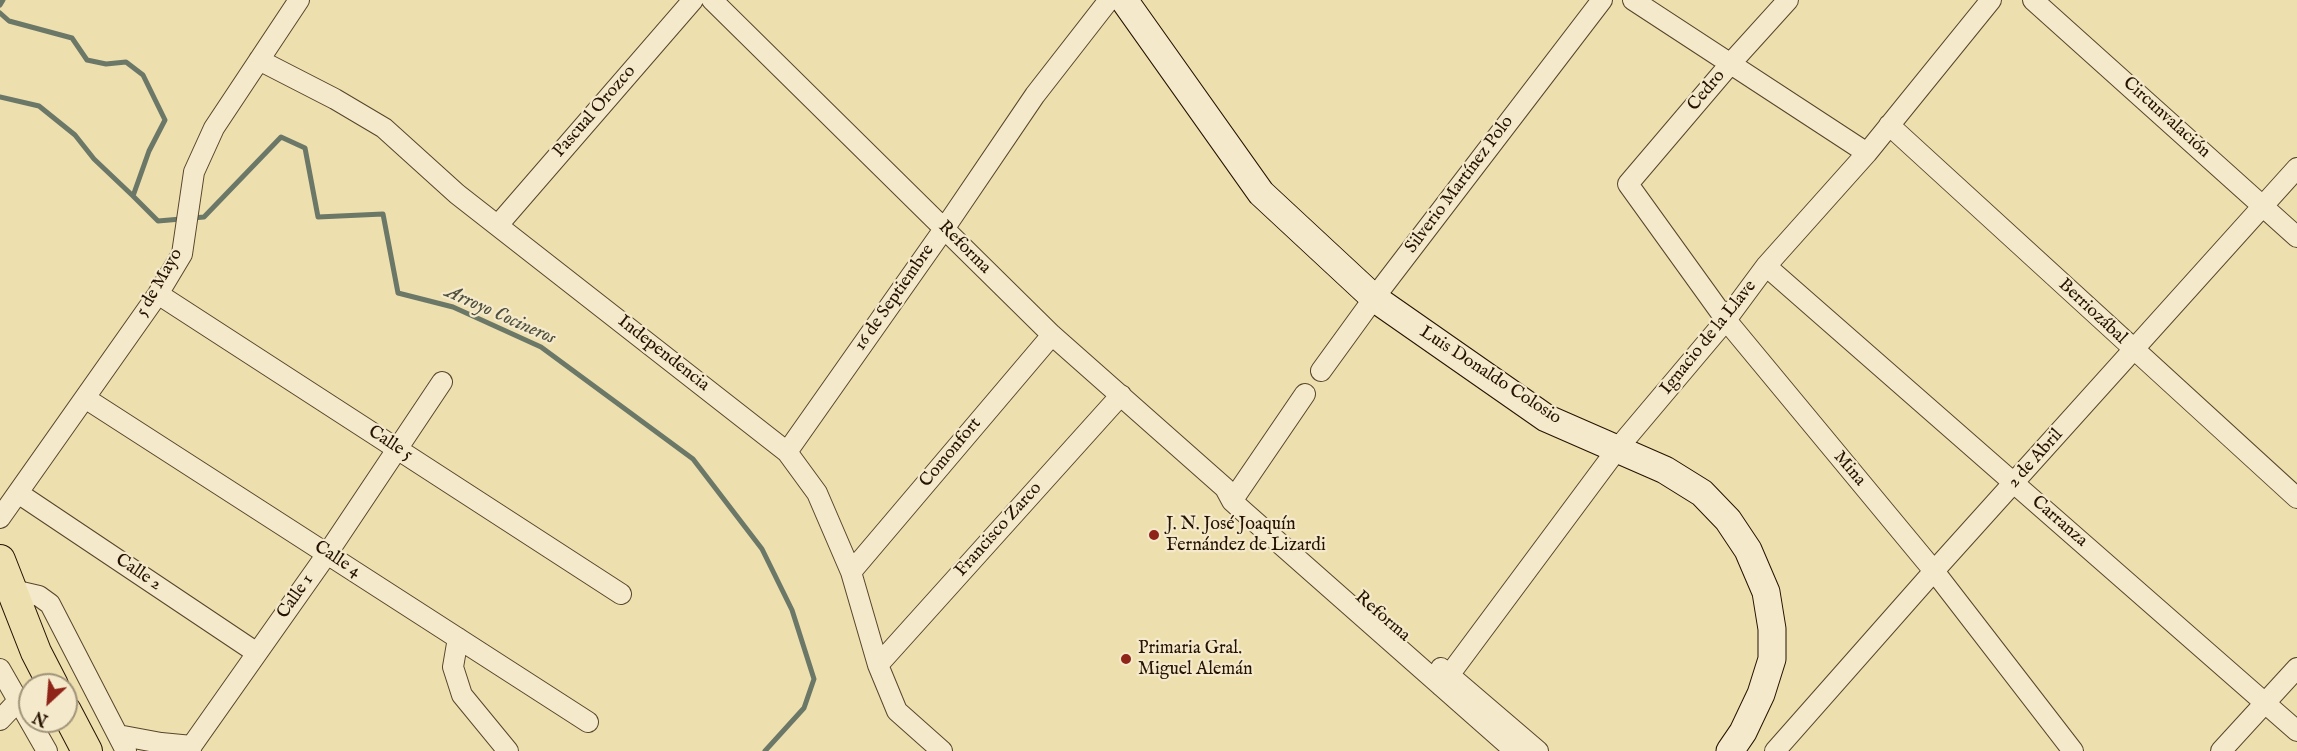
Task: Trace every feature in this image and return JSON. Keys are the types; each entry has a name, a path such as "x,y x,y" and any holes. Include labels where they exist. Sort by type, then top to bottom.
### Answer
{"main road":[{"name":"Luis Donaldo Colosio","path":"1124,0 1260,193 1374,298 1546,418 1665,470 1702,493 1728,520 1748,550 1766,592 1772,629 1772,660 1761,694 1743,732 1730,751"},
{"path":"0,560 36,652 47,673"},
{"path":"78,733 87,751"}],"street":[{"name":"5 de Mayo","path":"0,518 158,294 182,254 194,172 214,128 299,0"},
{"name":"Pascual Orozco","path":"498,225 693,0"},
{"name":"Reforma","path":"712,0 1052,335 1445,681 1515,751"},
{"name":"16 de Septiembre","path":"787,452 1035,95 1109,0"},
{"name":"Silverio Martínez Polo","path":"1321,371 1374,298 1602,0"},
{"path":"1632,0 1866,153"},
{"name":"Cedro","path":"1628,184 1788,0"},
{"name":"Ignacio de la Llave","path":"1445,681 1618,448 1726,320 1766,266 1866,153 1991,0"},
{"name":"Circunvalación","path":"2033,0 2297,237"},
{"name":"Independencia","path":"259,60 335,99 384,128 457,195 787,452 817,493 851,572 878,665 897,711 942,751"},
{"name":"Berriozábal","path":"1889,125 2297,498"},
{"name":"2 de Abril","path":"1784,748 1934,571 2297,168"},
{"name":"Mina","path":"1628,184 1726,320 1934,571 2073,751"},
{"name":"Carranza","path":"1766,266 2297,731"},
{"name":"Calle 5","path":"158,294 621,594"},
{"name":"Comonfort","path":"851,572 1052,335"},
{"name":"Calle 1","path":"190,748 327,554 442,382"},
{"path":"1232,494 1305,394"},
{"name":"Francisco Zarco","path":"878,665 1121,395"},
{"name":"Calle 4","path":"85,398 588,722"},
{"name":"Calle 2","path":"18,493 257,653"},
{"path":"13,590 39,596 50,604 122,743 161,744 190,748"},
{"path":"458,638 453,667 462,694 508,751"},
{"path":"2221,751 2297,668"},
{"path":"0,669 18,701 0,720"},
{"name":"Reforma","path":"1445,681 1538,751"},
{"path":"37,733 47,751"}],"waterway":[{"name":"Arroyo Cocineros","path":"0,5 3,0"},
{"name":"Arroyo Cocineros","path":"0,13 9,21 72,38 87,60 106,64 126,62 143,75 165,120 149,151 133,196 158,221 204,217 281,137 305,148 318,217 383,214 398,293 453,307 541,347 693,459 762,549 792,610 814,679 804,708 765,751"},
{"path":"0,97 39,106 75,135 94,159 133,196"}],"place":[{"name":"J. N. José Joaquín Fernández de Lizardi","path":"1154,535"},
{"name":"Primaria Gral. Miguel Alemán","path":"1126,659"}]}
